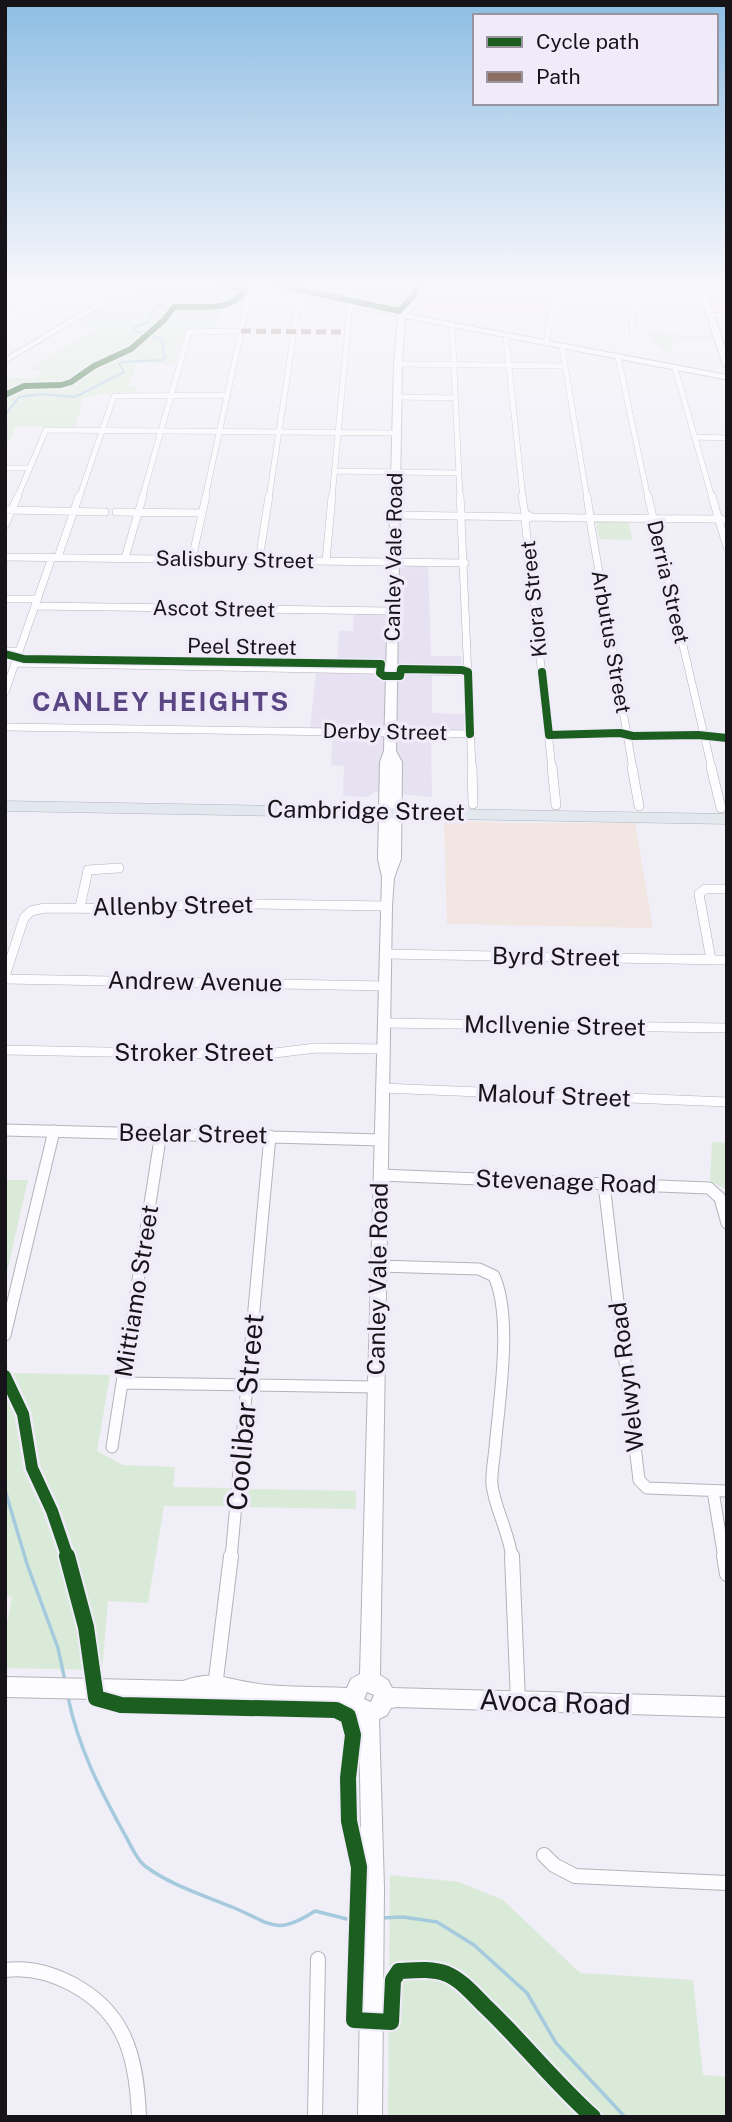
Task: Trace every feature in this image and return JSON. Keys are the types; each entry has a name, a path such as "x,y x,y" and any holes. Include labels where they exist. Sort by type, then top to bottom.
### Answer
{"highway":[{"name":"Cambridge Street","path":"5,795 390,807 473,804 639,806 725,811"},
{"name":"Cambridge Street","path":"5,806 725,811"}],"main road":[{"name":"Canley Vale Road","path":"369,1703 382,1689 370,1681 386,906 388,878 395,859 386,762 390,751 398,383"},
{"name":"Avoca Road","path":"183,1692 194,1686 239,1687 251,1693 369,1703 397,1698 727,1707"},
{"name":"Avoca Road","path":"5,1687 183,1692 192,1696 240,1698 251,1693"},
{"path":"369,1703 373,1888 370,2117"}],"street":[{"path":"125,558 176,383"},
{"path":"192,559 231,383"},
{"path":"259,560 286,383"},
{"path":"326,561 343,383"},
{"path":"455,383 465,563 473,804"},
{"name":"Kiora Street","path":"511,383 556,805"},
{"name":"Arbutus Street","path":"566,383 639,806"},
{"name":"Derria Street","path":"624,383 653,519 725,811"},
{"path":"679,383 727,547"},
{"path":"5,692 117,395 228,396"},
{"path":"398,397 456,398"},
{"path":"5,525 8,510 46,430 397,433"},
{"path":"694,437 727,438"},
{"path":"5,468 29,468"},
{"path":"334,471 459,473"},
{"path":"8,510 105,512"},
{"path":"116,512 202,513"},
{"path":"395,515 720,519"},
{"name":"Salisbury Street","path":"5,557 465,563"},
{"name":"Ascot Street","path":"5,599 37,603 393,611"},
{"path":"5,651 19,651"},
{"name":"Peel Street","path":"15,663 468,671"},
{"name":"Derby Street","path":"5,727 471,734"},
{"path":"80,907 88,870 119,868"},
{"path":"711,960 699,894 705,889 727,888"},
{"name":"Allenby Street","path":"5,977 20,928 31,911 45,908 159,909 194,903 386,906"},
{"name":"Byrd Street","path":"385,954 727,960"},
{"name":"Andrew Avenue","path":"5,977 384,986"},
{"name":"McIlvenie Street","path":"383,1023 727,1028"},
{"name":"Stroker Street","path":"5,1050 258,1055 316,1048 383,1049"},
{"name":"Malouf Street","path":"382,1088 727,1102"},
{"name":"Beelar Street","path":"5,1130 381,1140"},
{"path":"5,1335 54,1131"},
{"name":"Mittiamo Street","path":"112,1447 161,1133"},
{"name":"Coolibar Street","path":"215,1687 248,1385 270,1136"},
{"name":"Stevenage Road","path":"380,1175 709,1188 717,1192 722,1200 727,1223"},
{"name":"Welwyn Road","path":"604,1184 639,1480 647,1488 727,1491"},
{"path":"378,1266 479,1269 494,1276 498,1285 503,1341 492,1485 510,1538 513,1562 518,1701"},
{"path":"122,1382 375,1387"},
{"path":"713,1490 727,1574"},
{"path":"544,1855 575,1876 727,1882"},
{"path":"314,2117 318,1959"},
{"path":"5,1970 33,1969 51,1974 100,2005 122,2031 135,2078 139,2117"}],"shaded area":[{"path":"394,562 428,562 431,656 461,656 462,670 432,670 432,713 464,714 464,733 431,733 432,797 375,792 367,797 343,796 344,766 331,765 333,732 310,732 316,668 337,668 339,631 353,631 354,611 393,611"},
{"path":"444,820 635,823 653,928 447,924"}],"green space":[{"path":"5,383 129,383 128,386 137,387 135,392 82,399 75,428 16,426 5,450"},
{"path":"628,521 633,540 599,539 596,523"},
{"path":"712,1142 727,1143 727,1190 710,1181"},
{"path":"5,1180 28,1180 5,1280"},
{"path":"5,1363 13,1373 110,1375 97,1451 123,1465 175,1467 173,1487 230,1488 229,1506 164,1506 148,1603 108,1601 102,1670 5,1668 5,1633 12,1597 5,1596"},
{"path":"248,1489 356,1491 356,1509 246,1507"},
{"path":"390,1875 459,1882 503,1900 580,1973 693,1980 703,2075 727,2077 727,2117 388,2117"}],"waterway":[{"path":"5,415 19,397 42,394 75,397 102,383"},
{"path":"5,1490 27,1564 58,1648 65,1681"},
{"path":"68,1697 91,1768 134,1852 145,1866 176,1884 273,1925 291,1924 315,1911 347,1919 363,1919"},
{"path":"380,1918 403,1917 437,1922 474,1945 527,1993 556,2043 625,2117"}],"cycle path":[{"path":"5,395 24,386 68,383"},
{"path":"5,654 24,659 381,664 380,673 384,676 400,676 401,669 462,670 468,672 470,734"},
{"path":"542,672 549,735 620,733 633,736 698,735 727,738"},
{"path":"5,1376 21,1408 32,1468 52,1511 75,1580 91,1650 96,1698 121,1705 336,1710 348,1716 353,1735 348,1778 349,1821 359,1867 354,2020 391,2022 393,1980 399,1971 429,1970 447,1974 461,1983 506,2026 564,2091 593,2117"}],"district":[{"name":"CANLEY HEIGHTS","path":"161,702"}]}
